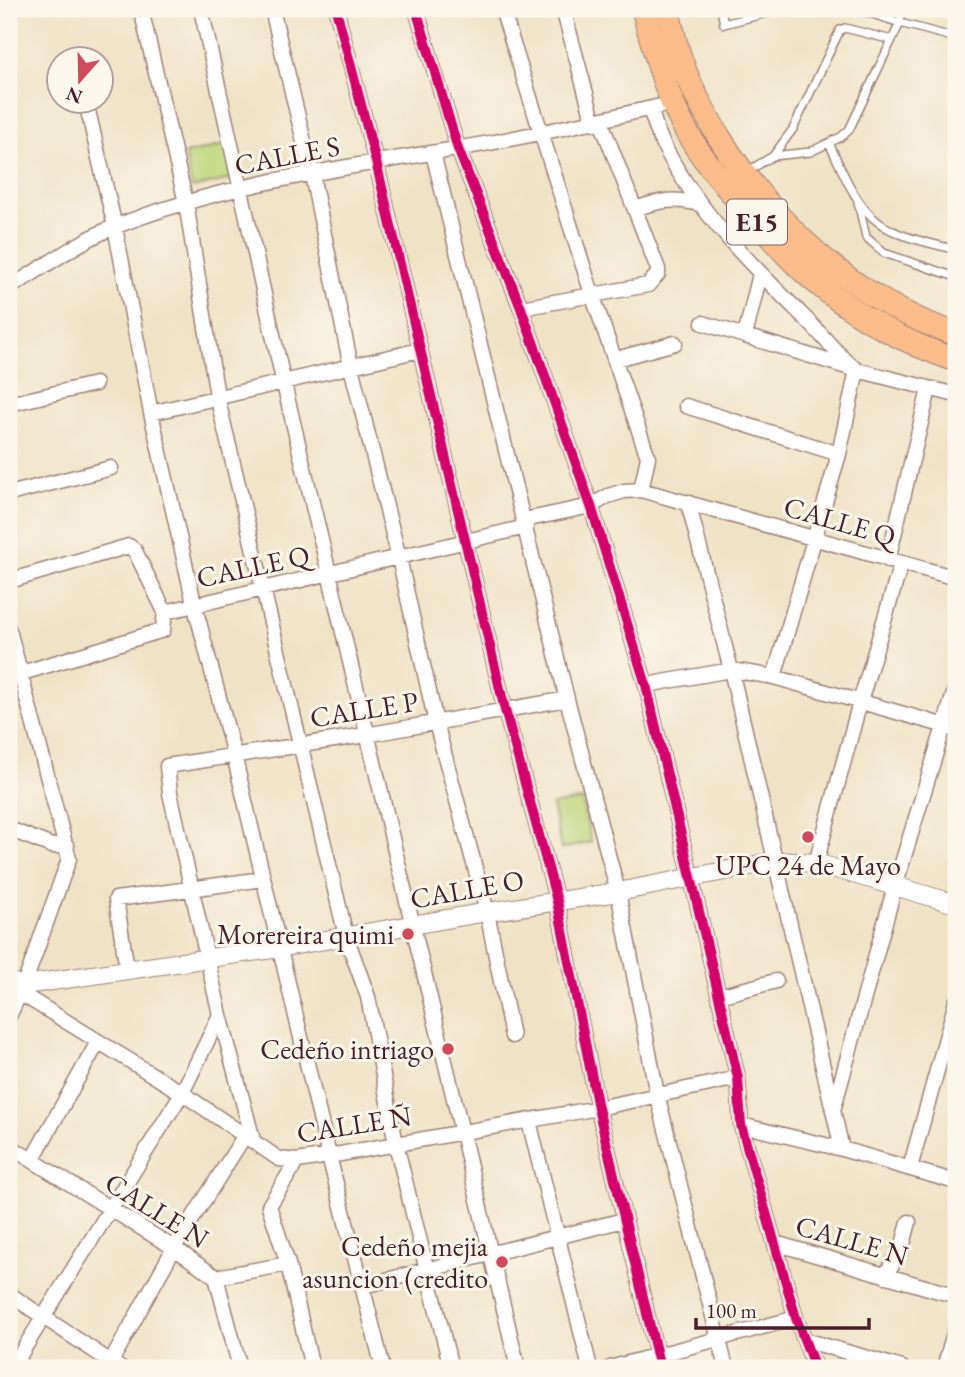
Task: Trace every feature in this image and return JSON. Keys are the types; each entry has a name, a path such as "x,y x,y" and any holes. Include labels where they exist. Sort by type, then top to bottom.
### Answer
{"highway":[{"name":"E15","path":"643,9 659,68 685,130 725,186 776,243 817,283 876,325 956,360"},
{"name":"E15","path":"667,9 681,61 706,116 743,175 790,229 835,269 887,304 956,334"}],"street":[{"path":"141,9 186,203 217,396 346,936 368,997 396,1144 451,1368"},
{"path":"201,9 283,380 518,1368"},
{"path":"272,9 312,175 351,367 399,558 436,723 487,912 512,1036"},
{"path":"336,9 376,162 505,710 557,901 598,1108 659,1362"},
{"path":"416,9 458,149 521,307 591,506 646,685 738,1078 741,1125 796,1318 815,1368"},
{"path":"502,9 592,294 648,457 641,490"},
{"path":"521,307 648,285 656,278 658,268 597,122 563,9"},
{"name":"CALLE S","path":"9,288 93,237 115,227 242,187 541,134 674,103"},
{"path":"650,109 662,143 699,204 838,355 857,370"},
{"path":"89,116 194,603 234,755 329,1157 383,1368"},
{"path":"433,153 567,699 618,892 657,1094 726,1368"},
{"path":"635,209 660,200 680,199 699,204"},
{"path":"744,335 761,274"},
{"path":"704,323 857,370 956,395"},
{"path":"616,359 675,343"},
{"path":"151,413 420,350"},
{"path":"774,677 839,454 857,370"},
{"path":"9,404 95,384"},
{"path":"817,863 894,562 929,389"},
{"path":"686,406 839,454"},
{"path":"9,494 111,468"},
{"name":"CALLE Q","path":"15,676 163,630 165,612 194,603 329,575 466,542 591,506 624,491 641,490 688,502 956,578"},
{"path":"688,502 842,1149"},
{"path":"9,581 129,546 135,551 165,612"},
{"path":"9,630 15,676 69,859 18,986 9,1016"},
{"path":"646,685 730,670 774,677 950,727"},
{"path":"833,1108 895,886 950,727 956,687"},
{"name":"CALLE P","path":"192,889 170,793 167,765 366,735 567,699"},
{"path":"9,829 52,846 67,846"},
{"name":"CALLE O","path":"18,986 279,948 618,892 775,861 817,863 956,904"},
{"path":"127,969 116,899 264,879"},
{"path":"9,1294 116,1365 174,1248 249,1138 192,889"},
{"path":"719,996 776,981"},
{"name":"CALLE Ñ","path":"18,986 98,1042 182,1093 279,1159 297,1161 329,1157 598,1108 738,1078"},
{"path":"911,1168 956,1002"},
{"path":"12,1368 182,1093 220,1015"},
{"path":"32,1160 98,1042"},
{"path":"529,1121 590,1368"},
{"path":"741,1125 842,1149 956,1182"},
{"name":"CALLE N","path":"9,1146 216,1277 288,1264"},
{"path":"297,1161 269,1206 288,1264 312,1368"},
{"path":"363,1286 624,1220"},
{"path":"886,1276 902,1248 909,1222"},
{"name":"CALLE N","path":"775,1243 956,1296"},
{"path":"216,1277 240,1368"},
{"path":"610,1368 659,1362 719,1340 796,1318"},
{"path":"944,1368 956,1326"},
{"path":"805,1340 902,1368"}],"lane":[{"path":"721,9 724,24 782,9"},
{"path":"857,9 956,38"},
{"path":"773,156 810,152 849,130 900,23 902,9"},
{"path":"743,175 773,156 793,128 840,30 845,28 892,40"},
{"path":"829,143 857,199 866,237 884,253 956,277"},
{"path":"857,199 878,222 901,234 956,250"}],"green space":[{"path":"228,144 235,178 192,188 185,154"},
{"path":"582,800 591,842 561,849 552,805"}],"cycle path":[{"path":"336,9 376,162 505,710 557,901 598,1108 660,1368"},
{"path":"416,9 458,149 521,308 591,506 646,685 738,1078 741,1125 796,1318 815,1368"}],"place":[{"name":"UPC 24 de Mayo","path":"808,837"},
{"name":"Morereira quimi","path":"408,934"},
{"name":"Cedeño intriago","path":"448,1049"},
{"name":"Cedeño mejia asuncion (credito","path":"502,1262"}]}
